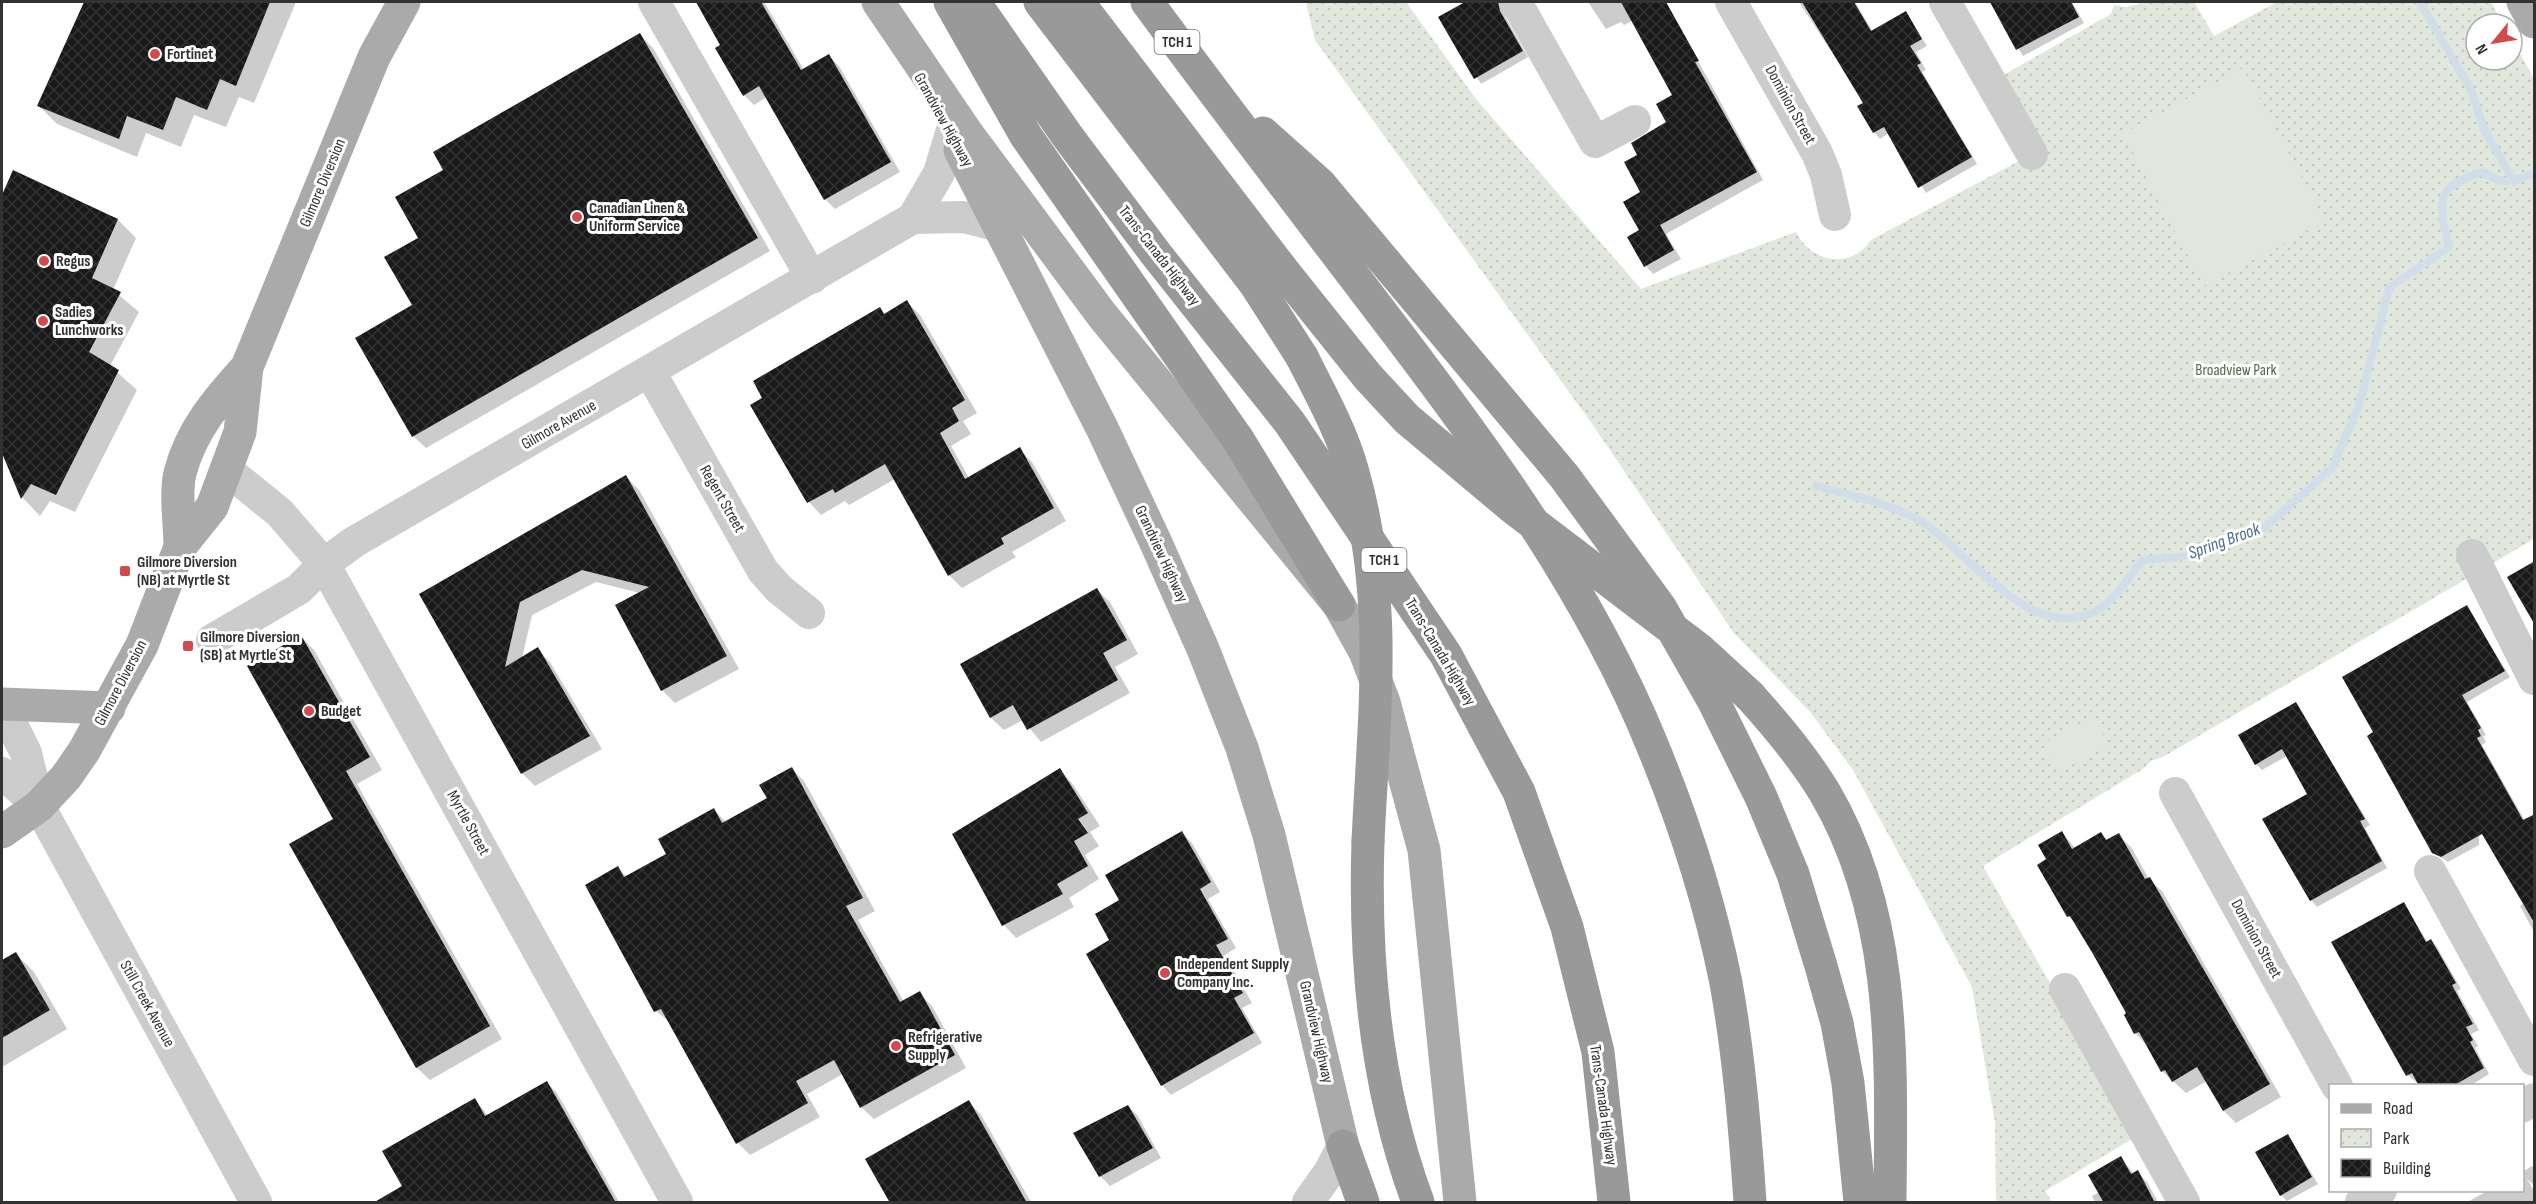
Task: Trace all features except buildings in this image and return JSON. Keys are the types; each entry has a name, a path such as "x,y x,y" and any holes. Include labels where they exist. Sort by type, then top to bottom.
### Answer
{"highway":[{"path":"950,2 1026,136 1239,441 1340,605"},
{"name":"Trans-Canada Highway","path":"974,2 1075,146 1156,254 1290,423 1377,549 1446,655 1519,792 1567,927 1598,1052 1614,1203"},
{"path":"1040,2 1256,285 1302,357 1329,411 1352,467 1374,575 1378,640 1377,716 1365,915 1370,984 1380,1059 1393,1122 1418,1203"},
{"path":"1078,2 1281,268 1368,377 1407,419 1512,507 1700,650 1750,696 1795,747 1826,795 1851,848 1871,907 1882,965 1891,1042 1890,1203"},
{"name":"TCH 1","path":"1147,2 1444,394 1513,493 1604,642 1653,746 1694,860 1725,982 1742,1091 1750,1203"},
{"path":"1206,82 1320,184 1564,476 1660,607 1713,700 1761,797 1793,874 1837,1023 1848,1083 1860,1203"},
{"path":"1343,1146 1363,1203"}],"main road":[{"name":"Gilmore Diversion","path":"39,806 66,777 109,708 142,645 180,548 212,507 240,432 247,367 374,57 404,2"},
{"name":"Grandview Highway","path":"878,2 951,133 999,226 1156,543 1203,649 1242,748 1269,835 1343,1146"},
{"path":"878,2 967,133 1102,315 1340,605 1365,652 1399,751 1424,850 1460,1203"},
{"path":"2523,2 2535,22"},
{"name":"Gilmore Diversion","path":"180,548 180,474 192,441 210,408 247,367"},
{"path":"2,704 109,708"},
{"path":"2,832 39,806"}],"street":[{"path":"654,2 812,278"},
{"path":"1516,2 1595,142 1635,121"},
{"name":"Dominion Street","path":"1731,2 1817,153 1826,175 1835,215"},
{"path":"1945,2 2032,154"},
{"name":"Gilmore Avenue","path":"212,640 299,589 324,564 354,542 913,218 939,173 951,133"},
{"name":"Gilmore Avenue","path":"913,218 964,217 999,226"},
{"name":"Regent Street","path":"650,372 763,571 779,589 809,613"},
{"name":"Myrtle Street","path":"227,470 280,513 324,564 677,1203"},
{"path":"2472,555 2535,679"},
{"name":"Still Creek Avenue","path":"2,704 26,753 39,806 256,1203"},
{"name":"Still Creek Avenue","path":"2,773 39,806"},
{"name":"Dominion Street","path":"2175,793 2336,1084"},
{"path":"2430,871 2535,1060"},
{"path":"2065,989 2184,1203"},
{"path":"1308,1203 1330,1171 1343,1146"},
{"path":"2361,1203 2379,1192"}],"green space":[{"name":"Broadview Park","path":"1306,2 1406,2 1476,99 1641,289 1796,232 1811,251 1821,256 1842,259 1853,256 1863,250 1871,240 2032,154 1991,82 2111,14 2114,5 2126,7 2146,2 2194,2 2214,36 2277,2 2491,2 2496,12 2464,12 2464,72 2524,72 2524,61 2534,79 2534,539 2163,757 2151,761 2143,769 1983,866 2137,1136 2045,1191 2052,1202 1996,1202 1995,1123 1972,987 1853,770 1811,713 1734,633 1595,428 1315,40"},
{"path":"2243,68 2325,221 2204,286 2123,134"},
{"path":"2093,716 2109,745 2059,772 2043,744"}],"waterway":[{"path":"2420,2 2472,92 2484,129 2514,182"},
{"name":"Spring Brook","path":"1816,486 1874,502 1915,518 1946,540 2007,594 2030,608 2053,617 2077,618 2101,608 2118,592 2143,560 2180,557 2201,551 2230,535 2263,529 2332,468 2359,405 2389,288 2449,247 2442,207 2443,198 2448,190 2466,178 2482,172 2505,181 2529,175"}],"place":[{"name":"Fortinet","path":"155,54"},
{"name":"Canadian Linen & Uniform Service","path":"577,217"},
{"name":"Regus","path":"44,261"},
{"name":"Sadies Lunchworks","path":"43,321"},
{"name":"Gilmore Diversion (NB) at Myrtle St","path":"125,571"},
{"name":"Gilmore Diversion (SB) at Myrtle St","path":"188,646"},
{"name":"Budget","path":"309,711"},
{"name":"Independent Supply Company Inc.","path":"1165,973"},
{"name":"Refrigerative Supply","path":"896,1046"}]}
